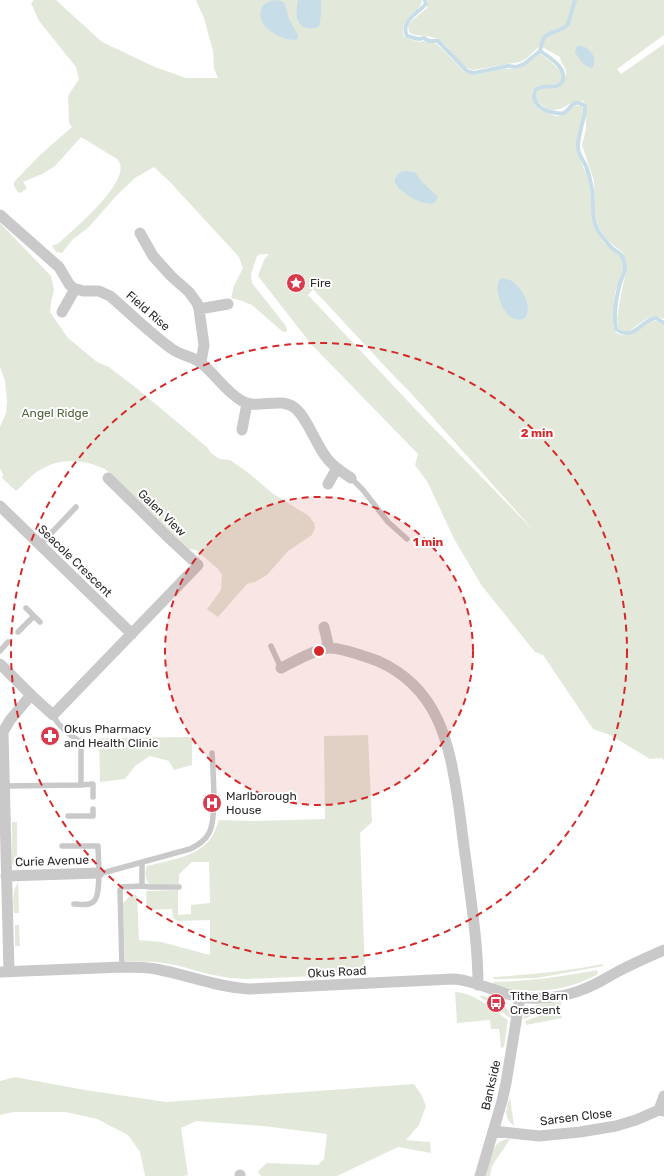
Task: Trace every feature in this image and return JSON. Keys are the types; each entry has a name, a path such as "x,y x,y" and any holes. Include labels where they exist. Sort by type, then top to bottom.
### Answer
{"street":[{"path":"0,215 54,262 61,270 70,286 76,289 62,312"},
{"path":"140,233 153,256 171,276 189,292 197,303 204,344 201,362"},
{"name":"Field Rise","path":"76,289 83,291 99,291 110,296 171,348 201,362 233,394 247,403"},
{"path":"199,309 228,304"},
{"path":"242,430 247,403 259,405 277,403 294,407 311,431 327,459 351,478"},
{"path":"328,484 337,468"},
{"name":"Galen View","path":"108,478 198,565 132,634"},
{"name":"Seacole Crescent","path":"0,506 132,634"},
{"path":"324,627 329,648"},
{"path":"0,664 53,715 132,634"},
{"path":"281,668 312,653 329,648 372,659 392,668 410,681 426,699 437,718 447,744 453,767 478,960 478,985"},
{"path":"1,732 31,695"},
{"name":"Curie Avenue","path":"1,732 4,786 3,842 6,876 4,972"},
{"name":"Curie Avenue","path":"6,876 99,873"},
{"name":"Okus Road","path":"4,972 122,967 156,969 221,986 242,989 453,979 498,992 530,998 554,997 572,994 590,987 640,960 664,950"},
{"name":"Bankside","path":"480,1176 502,1101 520,997"},
{"name":"Sarsen Close","path":"493,1131 539,1136 580,1132 616,1126 661,1110 664,1096"}],"lane":[{"path":"351,478 363,490 388,522 407,539"},
{"path":"40,545 76,507"},
{"path":"26,608 40,622"},
{"path":"18,632 34,616"},
{"path":"0,650 8,642"},
{"path":"271,646 281,668"},
{"path":"53,715 55,720 74,738 81,742 81,785"},
{"path":"99,873 142,863 190,849 202,842 209,834 214,816 212,753"},
{"path":"4,786 93,784 93,797"},
{"path":"68,816 93,816 93,809"},
{"name":"Curie Avenue","path":"62,846 98,846 99,873 97,898 94,902 88,904 74,904"},
{"path":"142,863 142,886"},
{"path":"122,967 120,890 122,888 142,886 179,887"}],"green space":[{"path":"34,0 56,0 102,42 155,67 186,78 218,78 214,69 213,51 204,18 196,0 422,0 418,8 404,24 404,37 419,42 424,41 437,44 464,71 475,75 504,69 513,69 523,66 540,54 548,59 561,72 561,80 554,84 535,88 532,90 532,95 534,102 541,110 556,116 564,114 575,106 582,106 583,109 577,152 588,178 594,226 603,242 622,258 623,264 623,269 615,293 614,329 619,334 628,335 637,331 651,321 656,321 664,325 664,760 662,758 650,759 610,735 593,729 543,655 535,652 482,586 454,539 428,483 415,465 418,454 311,344 258,276 264,260 269,254 261,254 257,256 251,274 252,283 286,326 286,332 283,332 252,305 231,298 234,286 243,268 239,257 170,182 154,167 135,178 117,195 88,228 73,239 62,253 56,252 52,246 59,243 107,195 120,173 120,163 117,159 81,137 55,166 42,174 23,182 27,188 21,193 18,192 14,186 14,182 40,155 72,127 69,123 68,96 79,79 76,67 39,21 31,3","holes":["313,289 409,391 535,532 419,413 308,295"]},
{"path":"428,0 664,0 664,35 617,69 621,74 664,44 664,319 658,317 649,318 627,332 618,328 617,318 626,272 626,260 622,252 606,239 599,229 595,211 594,181 582,145 586,129 586,105 583,101 578,101 563,108 553,110 542,105 536,97 536,91 540,89 555,88 562,85 566,71 560,57 540,46 527,58 520,62 474,70 468,68 459,62 448,48 439,40 409,32 409,23 427,8"},
{"name":"Angel Ridge","path":"0,223 51,276 54,290 50,312 68,338 97,362 109,367 140,391 208,448 215,456 220,459 230,460 250,474 272,493 309,516 314,523 315,528 312,535 288,551 267,575 255,582 247,584 218,617 207,609 221,590 222,575 218,569 196,550 189,549 105,469 96,465 78,461 51,464 34,474 16,491 2,478 3,474 0,469 0,427 6,413 7,401 5,381 0,367"},
{"path":"368,735 372,822 360,833 365,974 246,979 208,974 176,965 156,962 125,961 123,903 134,894 137,896 139,940 161,942 210,955 210,920 177,921 173,918 172,909 147,910 146,891 178,890 178,915 191,914 191,905 210,903 209,862 192,862 179,874 179,884 151,885 147,881 147,866 184,856 200,848 213,835 219,820 253,821 325,819 324,736"},
{"path":"192,737 192,765 174,770 169,761 150,756 135,766 125,779 100,782 99,738"},
{"path":"12,822 17,822 17,868 12,863"},
{"path":"18,882 19,913 14,913 14,893"},
{"path":"15,925 19,925 20,946 15,946"},
{"path":"603,964 603,966 537,978 494,979 493,977 576,969"},
{"path":"597,970 598,974 586,980 573,985 546,990 519,990 493,984 493,982 519,981 571,975"},
{"path":"455,992 476,998 508,1020 504,1047 501,1048 499,1029 491,1029 490,1020 457,1023"},
{"path":"481,995 500,1003 508,1009 512,1019 480,997"},
{"path":"561,1002 561,1005 523,1019 525,1013 529,1009 539,1005"},
{"path":"561,1008 562,1018 526,1025 525,1021"},
{"path":"15,1077 85,1090 166,1102 414,1084 421,1094 426,1106 419,1125 406,1140 430,1142 431,1153 398,1147 337,1176 262,1176 258,1171 267,1163 318,1165 324,1159 327,1134 263,1126 196,1121 181,1128 188,1175 145,1176 140,1152 128,1135 97,1119 66,1112 13,1112 0,1115 0,1081"},
{"path":"510,1097 514,1126 508,1119 506,1113"},
{"path":"510,1139 492,1166 490,1176 486,1176 490,1158 495,1147 504,1140"}],"water":[{"path":"298,0 321,0 319,27 306,28 299,23 296,12"},
{"path":"269,1 282,1 285,4 289,19 298,35 298,39 288,39 278,36 269,30 262,21 260,12 262,8"},
{"path":"577,46 585,47 591,52 594,60 592,68 584,64 578,57 575,52"},
{"path":"400,172 415,172 422,182 438,197 436,201 432,204 420,202 410,197 400,189 395,180"},
{"path":"504,278 514,282 524,294 528,309 527,315 524,319 517,320 504,310 498,294 498,283 500,279"}],"waterway":[{"path":"425,0 426,4 410,18 405,31 407,36 417,39 424,38 429,41 438,41 467,71 474,73 508,66 516,67 524,64 540,51"},
{"path":"540,51 544,38 547,35 566,27 575,0"},
{"path":"540,51 556,63 562,71 563,81 558,85 541,87 535,90 534,98 537,104 547,111 559,113 564,113 576,103 580,103 585,106 578,142 578,150 586,166 591,182 594,220 598,231 610,246 621,255 625,265 616,303 616,329 622,332 631,332 647,321 656,318 664,323"}],"place":[{"name":"Fire","path":"296,283"},
{"name":"Okus Pharmacy and Health Clinic","path":"50,736"},
{"name":"Marlborough House","path":"212,803"},
{"name":"Tithe Barn Crescent","path":"496,1003"}]}
